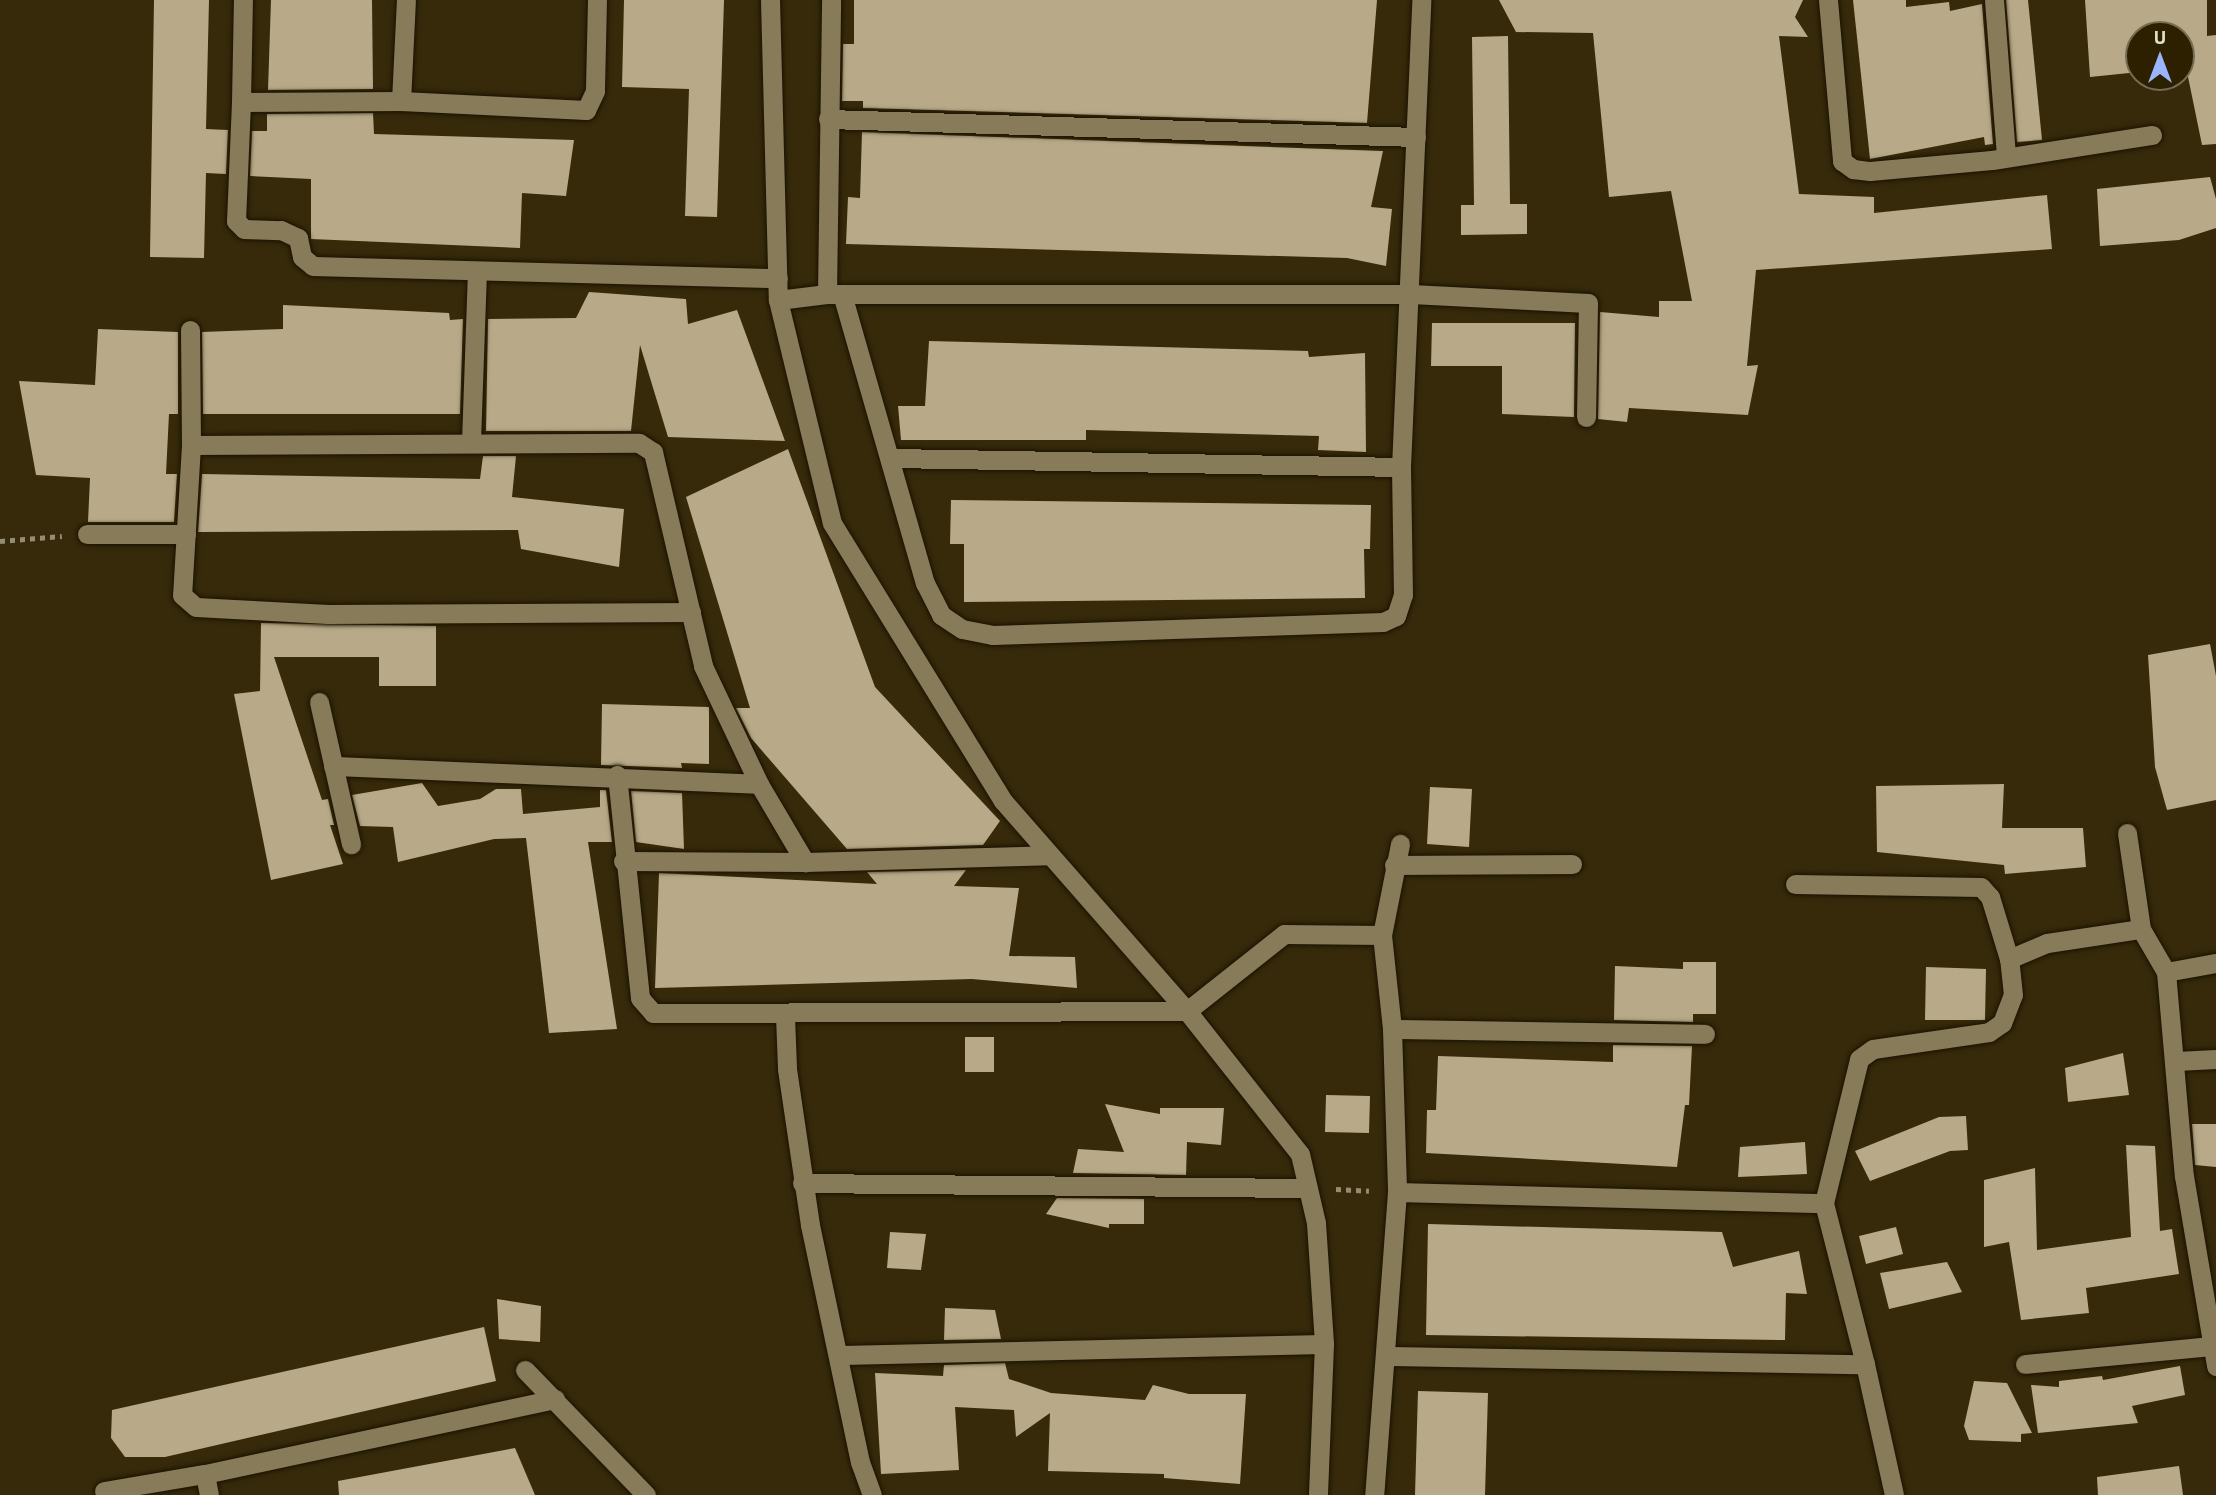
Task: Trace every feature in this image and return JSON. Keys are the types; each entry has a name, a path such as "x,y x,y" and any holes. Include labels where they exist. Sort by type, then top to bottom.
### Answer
{"street":[{"path":"243,0 236,221 244,229 281,230 298,238 302,257 313,266 778,278"},
{"path":"401,101 406,0"},
{"path":"241,103 401,101 586,110 595,91 597,0"},
{"path":"770,0 778,300 832,523 1003,801 1187,1011 1300,1154 1316,1223 1324,1344 1318,1495"},
{"path":"831,0 828,119 835,294 892,458 925,583 941,615 962,629 993,635 1389,619 1396,616 1403,595 1401,467 1411,293 1421,0"},
{"path":"1828,0 1842,160 1846,165 1870,171 2006,158 2152,135"},
{"path":"1994,0 2006,158"},
{"path":"828,119 1416,137"},
{"path":"471,442 477,271"},
{"path":"778,300 835,294 1411,293 1588,303 1586,417"},
{"path":"190,330 191,445 182,595 196,607 328,614 691,611"},
{"path":"191,445 639,443 653,452 703,666 760,784 805,862"},
{"path":"892,458 1401,467"},
{"path":"87,534 186,534"},
{"path":"319,702 351,844"},
{"path":"333,766 617,775 760,784"},
{"path":"617,775 623,861 640,998 645,1009 785,1016 1187,1011 1284,934 1382,935"},
{"path":"2127,833 2141,929 2166,972 2176,1061 2184,1176 2216,1366"},
{"path":"1374,1495 1397,1192 1392,1029 1382,935 1400,844"},
{"path":"623,861 805,862 1049,855"},
{"path":"1394,865 1572,864"},
{"path":"1795,884 1981,887 1990,897 2009,959 2013,995 2002,1023 1989,1032 1873,1049 1859,1059 1824,1203 1865,1364 1894,1495"},
{"path":"2009,959 2046,943 2141,929"},
{"path":"2166,972 2216,963"},
{"path":"785,1016 802,1183 840,1355 860,1462 872,1495"},
{"path":"1392,1029 1705,1034"},
{"path":"2176,1061 2216,1059"},
{"path":"802,1183 1307,1188"},
{"path":"1397,1192 1824,1203"},
{"path":"840,1355 1324,1344"},
{"path":"2025,1364 2212,1346"},
{"path":"1386,1356 1865,1364"},
{"path":"524,1370 646,1495"},
{"path":"104,1491 205,1474 555,1399"},
{"path":"205,1474 209,1495"}],"path":[{"path":"0,541 87,534"},
{"path":"1307,1188 1397,1192"}],"building":[{"path":"154,0 209,0 206,129 228,130 226,174 206,173 204,258 150,257"},
{"path":"271,0 372,0 373,89 268,90"},
{"path":"624,0 724,0 717,217 685,216 689,89 622,87"},
{"path":"854,0 1377,0 1367,123 863,108 863,101 842,101 843,44 854,44"},
{"path":"1499,0 1803,0 1795,17 1808,37 1779,36 1799,194 1874,197 1874,213 2047,195 2052,249 1756,270 1747,366 1758,365 1748,415 1629,408 1627,422 1598,419 1600,312 1659,317 1659,301 1692,301 1671,191 1609,197 1593,33 1516,32"},
{"path":"1853,0 1906,0 1906,7 1949,2 1950,11 1982,4 1993,144 1985,145 1984,137 1870,159"},
{"path":"2006,0 2028,0 2042,140 2017,142"},
{"path":"2085,0 2207,0 2207,36 2216,35 2216,144 2202,145 2191,91 2195,91 2195,21 2125,21 2125,73 2090,77"},
{"path":"1508,36 1510,204 1527,204 1527,234 1461,235 1461,205 1474,205 1472,37"},
{"path":"373,113 374,134 574,140 566,196 522,193 520,248 311,239 311,179 250,176 252,131 267,131 267,114"},
{"path":"862,132 1383,151 1371,207 1392,209 1386,266 1347,258 846,244 848,197 860,198"},
{"path":"2210,177 2216,199 2216,228 2179,240 2100,246 2097,189"},
{"path":"589,292 686,299 688,324 737,310 785,441 668,437 640,345 631,431 486,431 488,319 576,318"},
{"path":"283,305 449,313 450,320 463,319 460,414 203,414 202,332 283,329"},
{"path":"1432,323 1575,323 1574,417 1502,414 1502,366 1431,366"},
{"path":"98,329 178,332 178,414 169,414 166,474 177,474 174,522 88,522 90,478 36,475 19,381 95,385"},
{"path":"929,341 1308,351 1309,357 1365,353 1366,452 1318,450 1319,436 1086,430 1086,440 901,440 898,406 925,406"},
{"path":"788,449 875,687 1000,821 983,845 847,849 751,738 736,708 750,708 686,497"},
{"path":"483,456 516,456 512,497 624,509 619,567 521,549 518,530 198,532 202,474 480,479"},
{"path":"951,500 1371,505 1370,549 1364,549 1365,598 964,602 964,544 950,544"},
{"path":"261,623 436,626 436,686 379,686 379,657 274,657 322,800 328,799 334,825 330,825 343,864 271,880 234,694 260,691"},
{"path":"2210,644 2216,676 2216,800 2167,810 2155,767 2148,655"},
{"path":"602,704 709,707 709,764 681,763 682,768 601,765"},
{"path":"422,783 438,806 480,799 496,789 521,789 523,814 600,807 600,790 606,790 612,842 588,842 617,1029 549,1033 526,838 494,839 398,862 393,827 360,826 352,795"},
{"path":"2004,784 2002,828 2083,828 2086,867 2005,874 2004,865 1877,852 1876,786"},
{"path":"1430,787 1472,789 1469,847 1427,844"},
{"path":"631,791 682,793 684,849 636,842"},
{"path":"966,870 954,886 1019,888 1009,956 1075,957 1077,988 972,979 655,988 659,873 877,884 867,872"},
{"path":"1683,962 1716,962 1716,1014 1693,1014 1693,1022 1614,1020 1615,966 1683,969"},
{"path":"1926,967 1986,969 1985,1020 1925,1020"},
{"path":"965,1037 994,1037 994,1072 965,1072"},
{"path":"1613,1045 1692,1046 1689,1105 1685,1105 1677,1167 1426,1153 1427,1110 1436,1110 1438,1056 1613,1062"},
{"path":"2123,1053 2129,1095 2068,1102 2065,1068"},
{"path":"1326,1095 1370,1096 1369,1133 1325,1132"},
{"path":"1105,1104 1160,1114 1160,1108 1224,1108 1221,1145 1187,1142 1186,1175 1073,1173 1078,1149 1124,1152"},
{"path":"1966,1116 1968,1150 1950,1151 1870,1181 1855,1151 1939,1117"},
{"path":"2192,1124 2216,1124 2216,1167 2195,1165"},
{"path":"1805,1142 1807,1174 1738,1177 1740,1147"},
{"path":"2126,1145 2155,1146 2160,1231 2172,1229 2179,1274 2086,1288 2089,1313 2021,1320 2009,1242 1984,1247 1984,1180 2035,1168 2037,1250 2131,1237"},
{"path":"1057,1198 1144,1199 1144,1224 1109,1224 1109,1228 1046,1214"},
{"path":"1428,1224 1722,1232 1733,1267 1799,1251 1807,1294 1786,1293 1785,1340 1426,1335"},
{"path":"1896,1227 1903,1254 1866,1264 1859,1236"},
{"path":"890,1232 926,1234 921,1270 887,1268"},
{"path":"1947,1262 1962,1292 1889,1309 1880,1273"},
{"path":"497,1299 541,1306 540,1342 499,1339"},
{"path":"945,1308 995,1310 1001,1339 944,1340"},
{"path":"484,1327 496,1381 165,1457 125,1457 111,1438 112,1410"},
{"path":"1005,1363 1009,1379 1051,1393 1145,1400 1153,1385 1189,1394 1246,1394 1240,1484 1164,1478 1164,1474 1048,1471 1050,1413 1016,1437 1014,1410 955,1407 959,1470 881,1474 875,1373 943,1376 944,1365"},
{"path":"2180,1366 2185,1395 2132,1406 2138,1423 2038,1433 2031,1385 2059,1387 2059,1381 2102,1376 2103,1380"},
{"path":"1974,1381 2007,1383 2032,1433 2021,1434 2021,1442 1969,1440 1964,1426"},
{"path":"1418,1391 1488,1393 1485,1495 1415,1495"},
{"path":"515,1448 535,1495 339,1495 338,1481"},
{"path":"2179,1466 2183,1495 2098,1495 2097,1477"}]}
